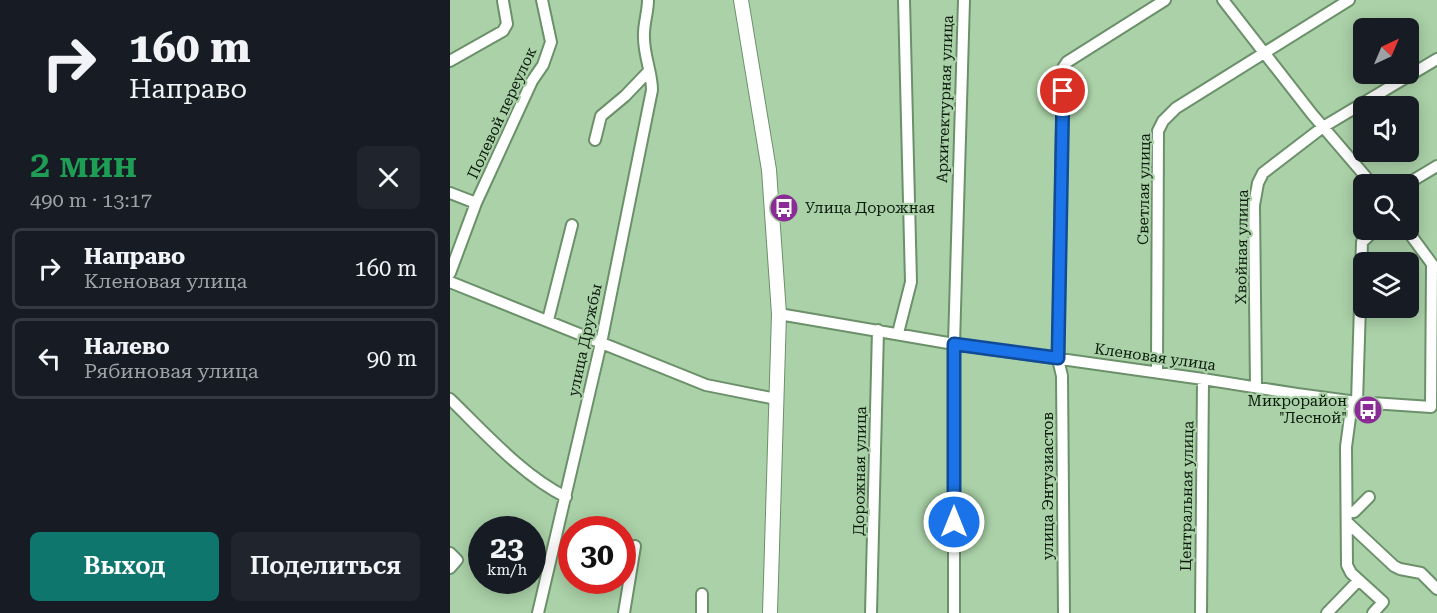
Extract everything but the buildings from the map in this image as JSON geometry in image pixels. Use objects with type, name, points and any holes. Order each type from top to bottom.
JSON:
[{"type":"main road","points":[[741,0],[769,170],[779,314],[771,613]]},
{"type":"street","points":[[450,62],[503,31],[507,24],[504,0],[498,0]]},
{"type":"street","name":"Полевой переулок","points":[[450,273],[476,203],[532,81],[546,58],[551,42],[542,0]]},
{"type":"street","name":"улица Дружбы","points":[[538,613],[601,343],[652,90],[643,35],[648,0]]},
{"type":"street","points":[[898,333],[911,282],[904,0]]},
{"type":"street","name":"Архитектурная улица","points":[[954,613],[954,344],[964,0]]},
{"type":"street","name":"улица Энтузиастов","points":[[1064,613],[1062,376],[1058,358],[1063,68],[1068,62],[1165,0]]},
{"type":"street","points":[[1223,0],[1323,127],[1363,174]]},
{"type":"street","name":"Светлая улица","points":[[1156,372],[1158,131],[1162,121],[1176,108],[1349,0]]},
{"type":"street","name":"Хвойная улица","points":[[1256,387],[1254,205],[1258,183],[1263,173],[1323,127],[1437,59]]},
{"type":"street","points":[[595,140],[601,116],[625,96],[648,72]]},
{"type":"street","points":[[1419,177],[1437,166]]},
{"type":"street","name":"Полевой переулок","points":[[450,193],[476,203]]},
{"type":"street","points":[[548,320],[572,225]]},
{"type":"street","points":[[1364,240],[1362,242],[1354,402],[1346,447],[1347,565],[1350,573],[1383,602],[1373,613]]},
{"type":"street","points":[[1416,240],[1433,260]]},
{"type":"street","name":"Кленовая улица","points":[[779,314],[954,344],[1354,402],[1431,407],[1433,260]]},
{"type":"street","points":[[450,282],[706,385],[776,399]]},
{"type":"street","name":"Дорожная улица","points":[[871,613],[878,330]]},
{"type":"street","name":"Центральная улица","points":[[1201,613],[1203,379]]},
{"type":"street","points":[[450,399],[501,449],[551,490],[566,497]]},
{"type":"street","points":[[1348,518],[1369,497]]},
{"type":"street","points":[[1348,518],[1394,566],[1421,573],[1437,589]]},
{"type":"street","points":[[1327,613],[1359,580]]},
{"type":"street","points":[[624,613],[627,594]]},
{"type":"street","points":[[702,594],[702,613]]},
{"type":"place","name":"Улица Дорожная","points":[[784,208]]},
{"type":"place","name":"Микрорайон \"Лесной\"","points":[[1368,410]]},
{"type":"route","points":[[954,522],[954,344],[1058,358],[1063,91]]}]
